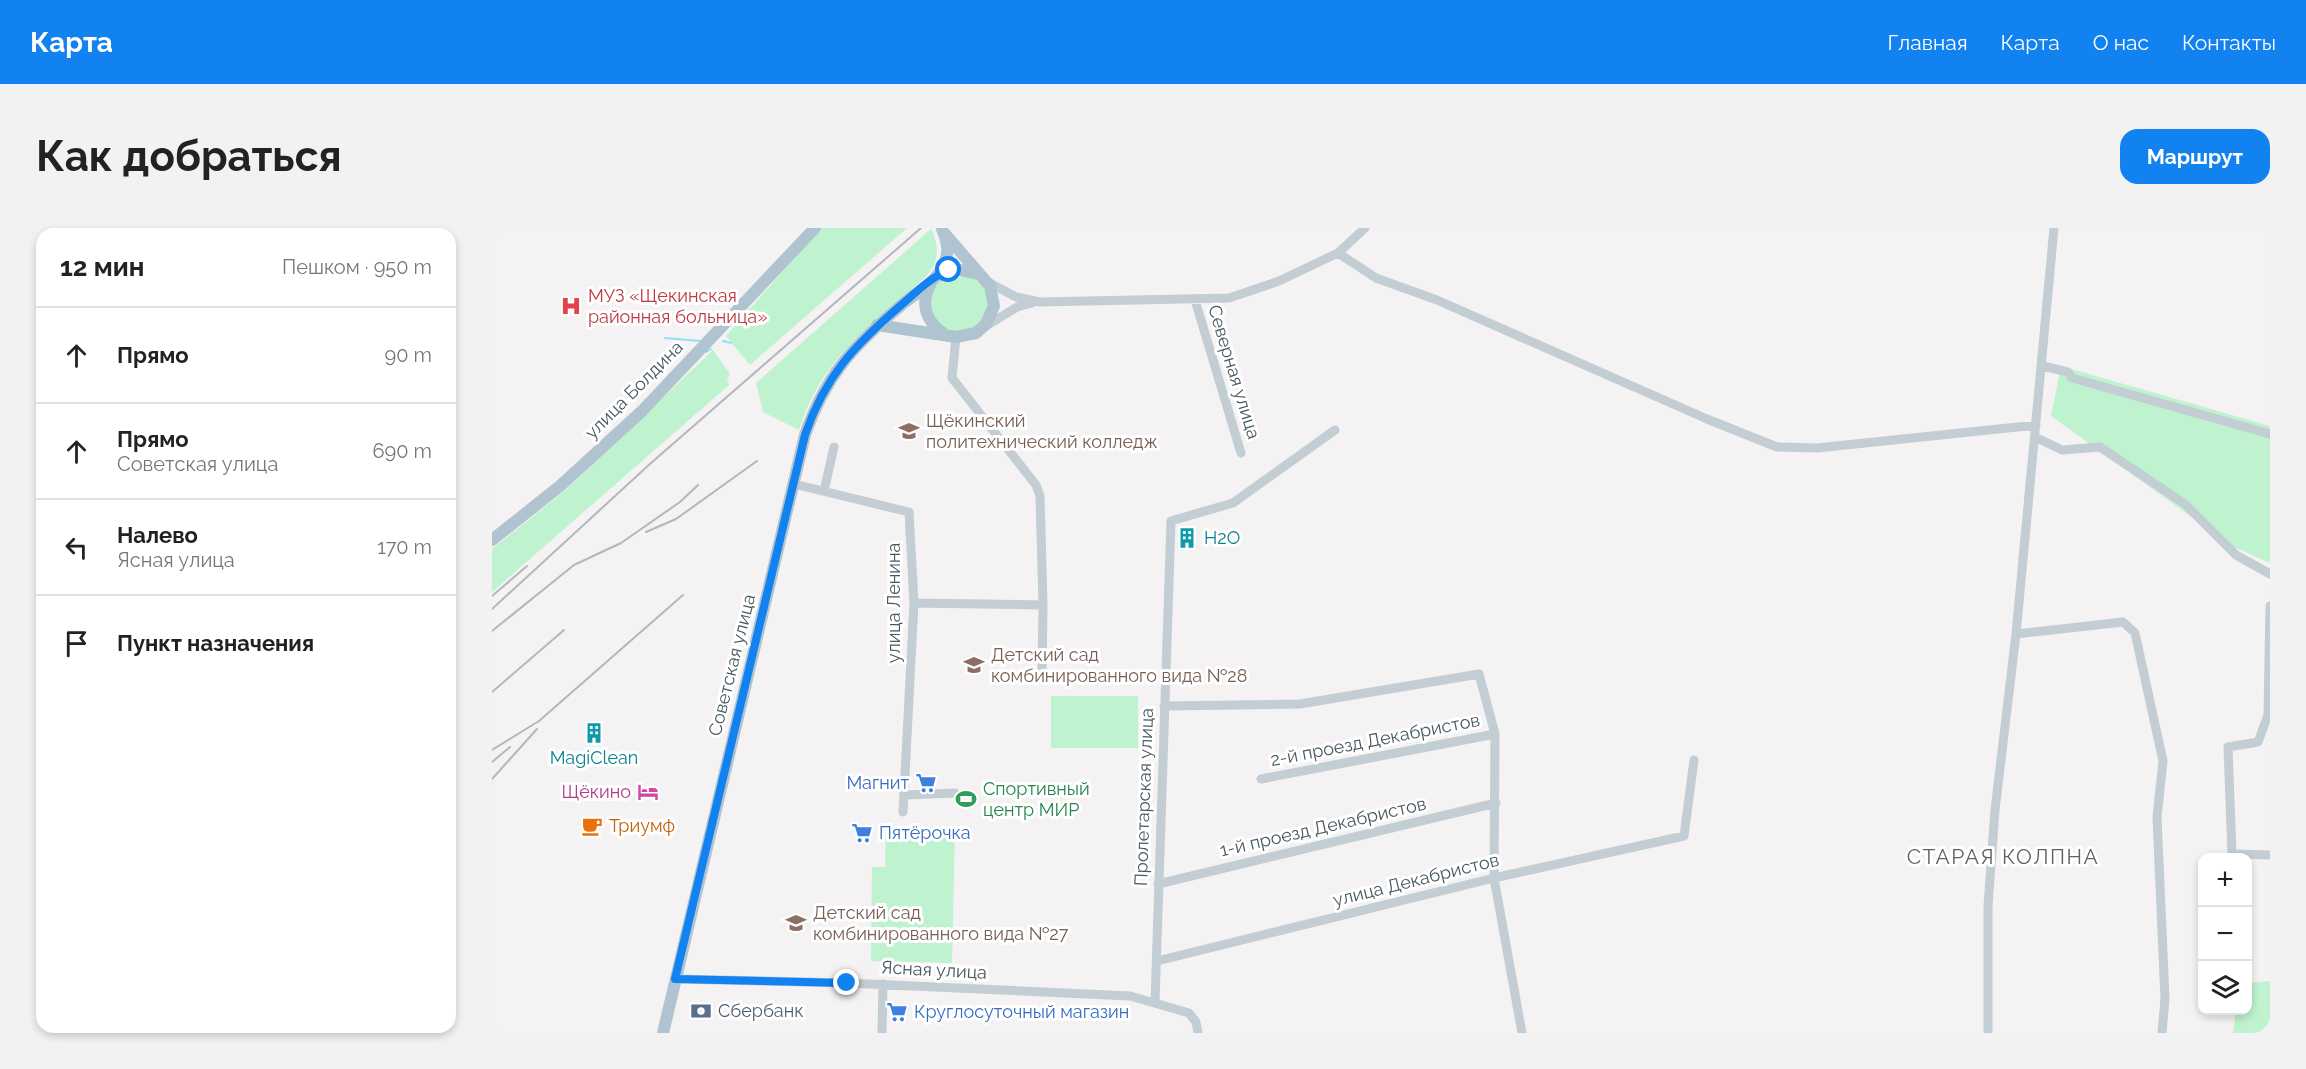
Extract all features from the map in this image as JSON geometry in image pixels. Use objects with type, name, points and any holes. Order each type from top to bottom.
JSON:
[{"type":"main road","name":"улица Болдина","points":[[492,540],[560,486],[642,411],[815,228]]},
{"type":"main road","points":[[878,325],[953,336],[969,336],[981,329],[990,319],[994,306],[992,293],[983,278],[941,229]]},
{"type":"main road","points":[[941,229],[947,242],[947,259],[926,293],[926,313],[933,325],[953,336]]},
{"type":"main road","points":[[935,279],[956,268],[969,270],[983,278]]},
{"type":"main road","name":"Советская улица","points":[[663,1033],[805,435],[815,406],[842,361],[878,325],[935,279]]},
{"type":"street","points":[[981,329],[1017,307],[1040,302],[1229,298],[1279,280],[1338,253],[1365,228]]},
{"type":"street","points":[[1988,1033],[1989,906],[1995,810],[2016,634],[2043,366],[2054,228]]},
{"type":"street","points":[[1338,253],[1376,278],[1437,300],[1707,419],[1777,447],[1817,448],[2036,425]]},
{"type":"street","points":[[983,278],[1016,297],[1040,302]]},
{"type":"street","name":"Северная улица","points":[[1195,300],[1241,453]]},
{"type":"street","points":[[953,336],[952,378],[1036,485],[1040,496],[1042,671]]},
{"type":"street","points":[[2043,366],[2068,372],[2072,378],[2270,434]]},
{"type":"street","name":"Пролетарская улица","points":[[1155,1002],[1172,521],[1233,503],[1335,430]]},
{"type":"street","points":[[2035,436],[2062,450],[2100,447],[2185,504],[2236,555],[2270,574]]},
{"type":"street","points":[[824,491],[834,447]]},
{"type":"street","name":"улица Ленина","points":[[794,484],[909,512],[914,603],[908,761],[903,812]]},
{"type":"street","points":[[914,603],[1043,605]]},
{"type":"street","points":[[2270,606],[2268,715],[2258,742],[2228,747],[2232,854],[2270,855]]},
{"type":"street","points":[[2016,634],[2123,622],[2135,633],[2163,761],[2157,817],[2165,999],[2163,1033],[2154,1033]]},
{"type":"street","points":[[1164,706],[1300,704],[1479,674],[1495,734],[1494,878],[1522,1033]]},
{"type":"street","name":"2-й проезд Декабристов","points":[[1261,779],[1495,734]]},
{"type":"street","name":"улица Декабристов","points":[[1157,961],[1494,878],[1684,836],[1694,760]]},
{"type":"street","points":[[904,795],[955,793]]},
{"type":"street","name":"1-й проезд Декабристов","points":[[1158,884],[1496,803]]},
{"type":"street","name":"Ясная улица","points":[[675,979],[883,984],[1130,996],[1189,1013],[1196,1022],[1198,1033]]},
{"type":"street","points":[[882,1033],[883,984]]},
{"type":"green space","points":[[821,228],[907,228],[750,365],[726,336]]},
{"type":"green space","points":[[931,229],[937,251],[931,270],[861,333],[836,361],[815,393],[799,430],[763,412],[756,383]]},
{"type":"green space","points":[[953,274],[965,274],[980,282],[988,297],[988,309],[980,324],[965,332],[953,332],[938,324],[930,309],[930,297],[938,282]]},
{"type":"green space","points":[[713,350],[730,374],[727,380],[729,385],[492,592],[492,549],[567,489]]},
{"type":"green space","points":[[2061,366],[2270,426],[2270,563],[2232,546],[2051,416]]},
{"type":"green space","points":[[1051,696],[1138,696],[1138,748],[1051,748]]},
{"type":"green space","points":[[886,826],[955,827],[952,963],[871,961],[872,867],[885,867]]},
{"type":"green space","points":[[2270,981],[2270,1033],[2233,1033],[2235,1015],[2252,1015],[2252,983]]},
{"type":"waterway","points":[[665,338],[701,341]]},
{"type":"waterway","points":[[723,341],[731,343]]},
{"type":"waterway","points":[[706,352],[711,349]]},
{"type":"railway","points":[[492,609],[651,463],[921,228]]},
{"type":"railway","points":[[646,532],[676,519],[757,461]]},
{"type":"railway","points":[[492,631],[574,565],[621,543],[680,502],[698,485]]},
{"type":"railway","points":[[492,596],[527,566]]},
{"type":"railway","points":[[492,750],[539,721],[683,595]]},
{"type":"railway","points":[[492,692],[564,630]]},
{"type":"railway","points":[[492,779],[537,729]]},
{"type":"railway","points":[[492,762],[510,747]]},
{"type":"place","name":"МУЗ «Щекинская районная больница»","points":[[571,306]]},
{"type":"place","name":"Щёкинский политехнический колледж","points":[[909,431]]},
{"type":"place","name":"Н2О","points":[[1187,538]]},
{"type":"place","name":"Детский сад комбинированного вида №28","points":[[974,665]]},
{"type":"place","name":"MagiClean","points":[[594,733]]},
{"type":"place","name":"Магнит","points":[[926,783]]},
{"type":"place","name":"Щёкино","points":[[648,792]]},
{"type":"place","name":"Спортивный центр МИР","points":[[966,799]]},
{"type":"place","name":"Триумф","points":[[592,826]]},
{"type":"place","name":"Пятёрочка","points":[[862,833]]},
{"type":"place","name":"Детский сад комбинированного вида №27","points":[[796,923]]},
{"type":"place","name":"Сбербанк","points":[[701,1011]]},
{"type":"place","name":"Круглосуточный магазин","points":[[897,1012]]},
{"type":"district","name":"СТАРАЯ КОЛПНА","points":[[2003,857]]},
{"type":"route","points":[[847,983],[675,979],[805,435],[815,406],[830,378],[859,342],[937,276],[949,270]]}]
